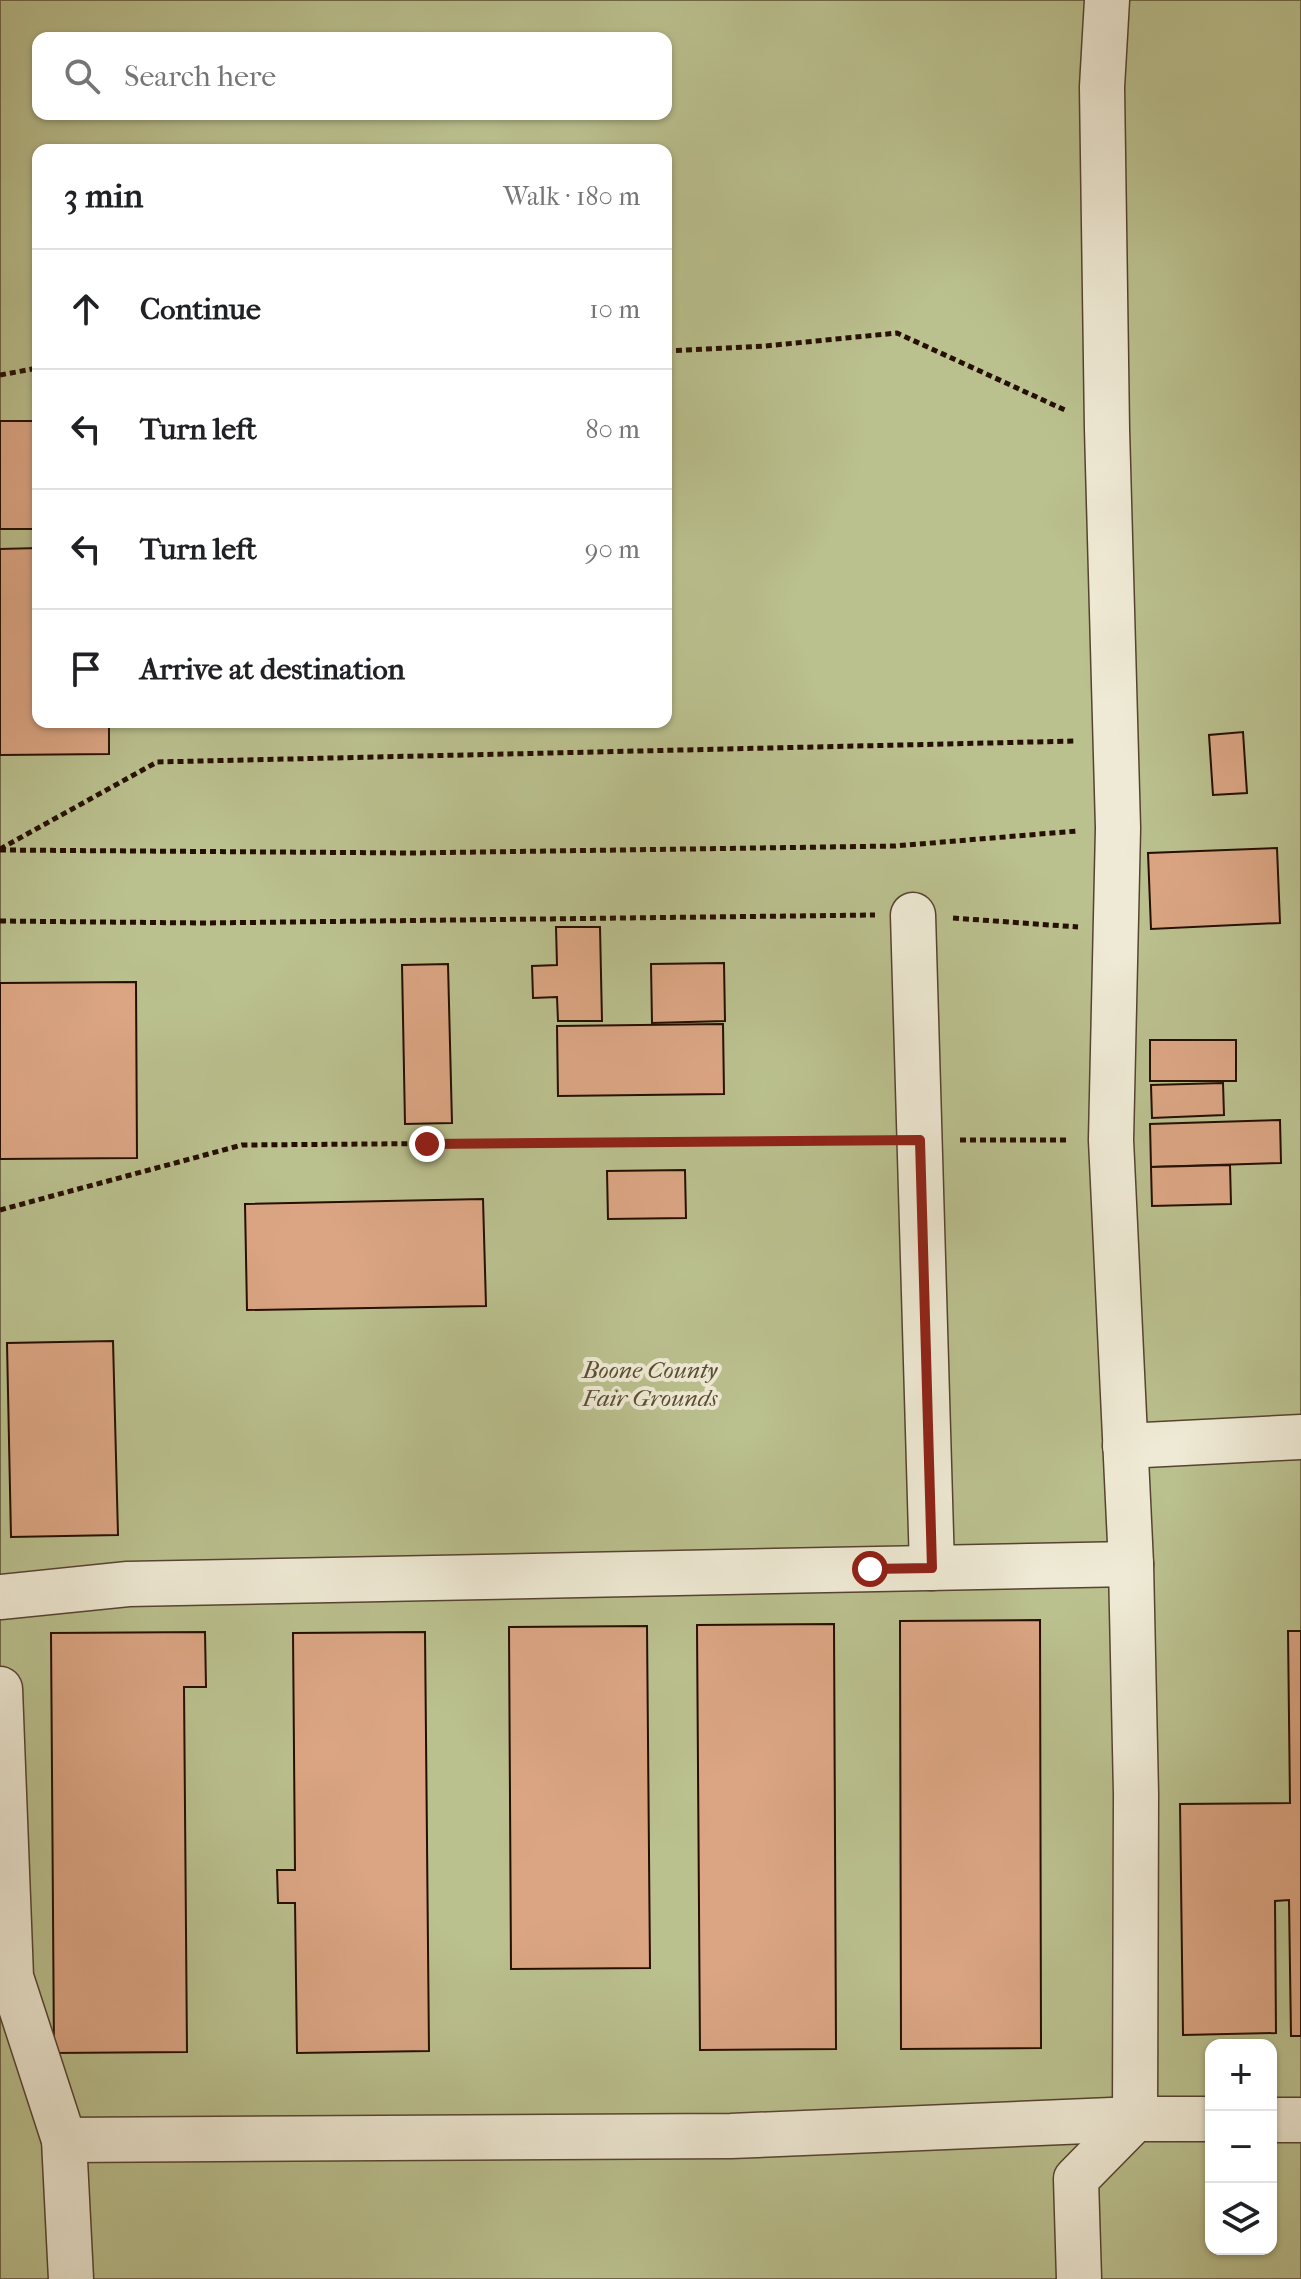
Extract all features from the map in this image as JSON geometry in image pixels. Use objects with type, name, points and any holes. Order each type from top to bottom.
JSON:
[{"type":"lane","points":[[1079,2279],[1076,2179],[1135,2119],[1136,1794],[1131,1564],[1111,1140],[1118,828],[1102,87],[1107,0]]},
{"type":"lane","points":[[913,915],[932,1568]]},
{"type":"lane","points":[[1125,1446],[1301,1437]]},
{"type":"lane","points":[[0,1597],[128,1584],[1131,1564]]},
{"type":"lane","points":[[0,1689],[11,1977],[64,2140],[71,2279]]},
{"type":"lane","points":[[64,2140],[731,2136],[1135,2119],[1205,2119]]},
{"type":"lane","points":[[1277,2120],[1301,2120]]},
{"type":"path","points":[[672,351],[765,346],[897,333],[1107,429]]},
{"type":"path","points":[[0,375],[32,369]]},
{"type":"path","points":[[0,849],[157,762],[1115,740]]},
{"type":"path","points":[[0,849],[412,853],[895,846],[1118,828]]},
{"type":"path","points":[[0,921],[204,923],[913,915],[1115,930]]},
{"type":"path","points":[[0,1210],[242,1145],[1111,1140]]},
{"type":"green space","name":"Boone County Fair Grounds","points":[[0,0],[1301,0],[1301,2279],[0,2279]]},
{"type":"building","points":[[0,421],[32,421],[32,529],[0,529]]},
{"type":"building","points":[[32,548],[32,728],[109,728],[109,754],[0,755],[0,549]]},
{"type":"building","points":[[1243,732],[1247,793],[1213,795],[1209,735]]},
{"type":"building","points":[[1277,848],[1280,923],[1151,929],[1148,853]]},
{"type":"building","points":[[556,927],[600,927],[602,1021],[558,1021],[557,997],[533,998],[532,966],[557,965]]},
{"type":"building","points":[[724,963],[725,1021],[652,1023],[651,964]]},
{"type":"building","points":[[448,964],[452,1123],[405,1124],[402,965]]},
{"type":"building","points":[[136,982],[137,1158],[0,1159],[0,983]]},
{"type":"building","points":[[723,1024],[724,1094],[558,1096],[557,1026]]},
{"type":"building","points":[[1150,1040],[1236,1040],[1236,1081],[1150,1081]]},
{"type":"building","points":[[1223,1083],[1224,1115],[1152,1118],[1151,1085]]},
{"type":"building","points":[[1280,1120],[1281,1163],[1151,1167],[1150,1124]]},
{"type":"building","points":[[1230,1165],[1231,1204],[1152,1206],[1151,1167]]},
{"type":"building","points":[[685,1170],[686,1218],[608,1219],[607,1171]]},
{"type":"building","points":[[483,1199],[486,1306],[247,1310],[245,1204]]},
{"type":"building","points":[[113,1341],[118,1535],[11,1537],[7,1343]]},
{"type":"building","points":[[1040,1620],[1041,2048],[901,2049],[900,1621]]},
{"type":"building","points":[[834,1624],[836,2049],[700,2050],[697,1625]]},
{"type":"building","points":[[647,1626],[650,1968],[511,1969],[509,1627]]},
{"type":"building","points":[[1288,1631],[1301,1631],[1301,2036],[1291,2036],[1289,1900],[1275,1901],[1276,2033],[1183,2035],[1180,1804],[1290,1803]]},
{"type":"building","points":[[205,1632],[206,1687],[184,1687],[187,2052],[54,2053],[51,1633]]},
{"type":"building","points":[[425,1632],[429,2051],[297,2053],[295,1903],[278,1903],[277,1870],[295,1870],[293,1633]]},
{"type":"route","points":[[427,1144],[920,1140],[932,1568],[870,1569]]}]
